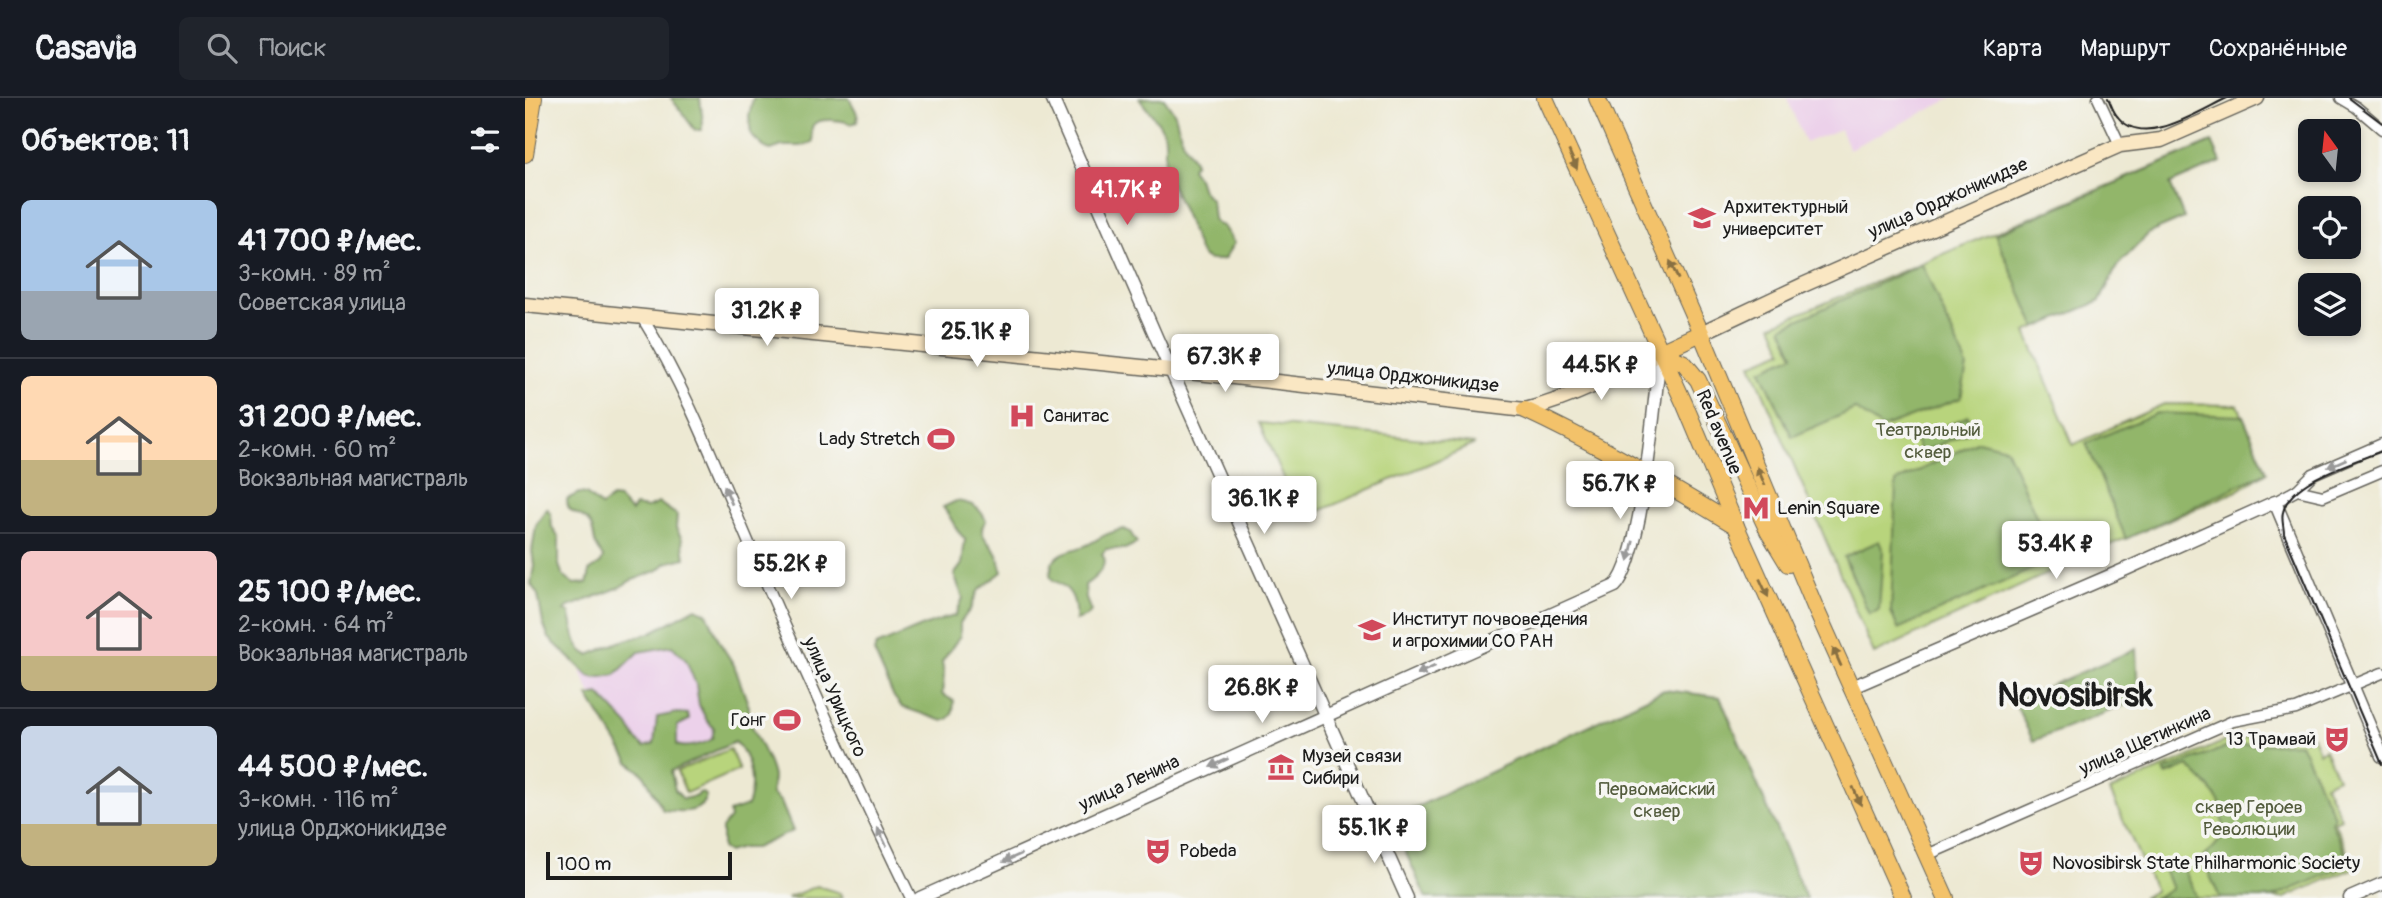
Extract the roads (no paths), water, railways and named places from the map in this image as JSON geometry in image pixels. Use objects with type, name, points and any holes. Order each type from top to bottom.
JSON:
[{"type":"main road","points":[[525,154],[534,98]]},
{"type":"main road","name":"Red avenue","points":[[1545,98],[1685,405],[1736,526],[1903,898]]},
{"type":"main road","name":"Red avenue","points":[[1597,98],[1701,333],[1850,688],[1946,898]]},
{"type":"main road","name":"улица Орджоникидзе","points":[[525,305],[643,319],[1171,369],[1525,410],[1555,402],[1615,376],[1816,279],[2120,145],[2161,140],[2257,98]]},
{"type":"main road","points":[[1660,352],[1684,363],[1698,380],[1768,531],[1815,607]]},
{"type":"main road","points":[[1525,410],[1579,435],[1736,526]]},
{"type":"street","points":[[1052,98],[1407,898]]},
{"type":"street","points":[[2098,98],[2120,145]]},
{"type":"street","points":[[2341,98],[2382,129]]},
{"type":"street","name":"улица Урицкого","points":[[643,319],[671,371],[796,654],[911,898]]},
{"type":"street","points":[[1646,472],[1660,352]]},
{"type":"street","points":[[1850,688],[2275,502],[2297,490],[2313,474],[2382,444]]},
{"type":"street","points":[[2297,490],[2323,496],[2382,471]]},
{"type":"street","name":"улица Ленина","points":[[920,898],[1615,586],[1621,580],[1632,551],[1646,472]]},
{"type":"street","points":[[2275,502],[2382,756]]},
{"type":"street","name":"улица Щетинкина","points":[[1927,855],[2233,721],[2296,709],[2382,673]]},
{"type":"street","points":[[2350,898],[2382,884]]},
{"type":"tram line","points":[[2108,98],[2118,117],[2129,126],[2142,129],[2171,124],[2227,98]]},
{"type":"tram line","points":[[2349,98],[2382,123]]},
{"type":"tram line","points":[[2382,451],[2310,482],[2288,501],[2282,517],[2284,534],[2382,764]]},
{"type":"place","name":"Архитектурный университет","points":[[1702,218]]},
{"type":"place","name":"Санитас","points":[[1022,416]]},
{"type":"place","name":"Lady Stretch","points":[[941,439]]},
{"type":"place","name":"Lenin Square","points":[[1756,508]]},
{"type":"place","name":"Институт почвоведения и агрохимии СО РАН","points":[[1372,630]]},
{"type":"place","name":"Гонг","points":[[787,720]]},
{"type":"place","name":"13 Трамвай","points":[[2337,739]]},
{"type":"place","name":"Музей связи Сибири","points":[[1281,767]]},
{"type":"place","name":"Pobeda","points":[[1158,851]]},
{"type":"place","name":"Novosibirsk State Philharmonic Society","points":[[2031,863]]},
{"type":"district","name":"Novosibirsk","points":[[2075,695]]},
{"type":"park label","name":"Театральный сквер","points":[[1928,441]]},
{"type":"park label","name":"Первомайский сквер","points":[[1657,800]]},
{"type":"park label","name":"сквер Героев Революции","points":[[2249,818]]}]
